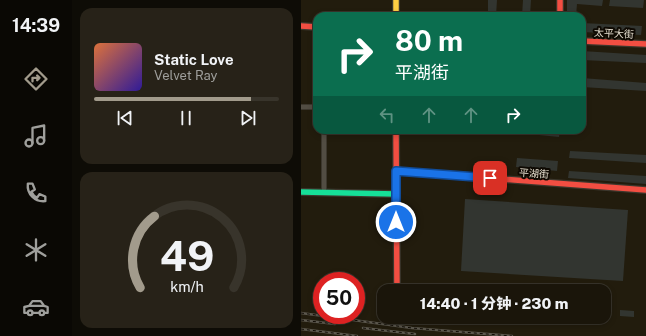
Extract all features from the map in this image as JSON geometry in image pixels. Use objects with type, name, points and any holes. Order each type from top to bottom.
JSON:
[{"type":"street","points":[[396,0],[396,12]]},
{"type":"street","points":[[560,0],[560,12]]},
{"type":"street","points":[[301,26],[313,27]]},
{"type":"street","name":"太平大街","points":[[586,41],[646,44]]},
{"type":"street","points":[[301,107],[313,107]]},
{"type":"street","points":[[324,134],[324,192]]},
{"type":"street","points":[[395,134],[397,284]]},
{"type":"street","name":"平湖街","points":[[396,171],[646,190]]},
{"type":"street","points":[[301,192],[396,194]]},
{"type":"building","points":[[488,0],[497,0],[496,12],[488,12]]},
{"type":"building","points":[[523,0],[531,0],[530,12],[522,12]]},
{"type":"building","points":[[567,0],[603,0],[602,6],[577,4],[576,12],[567,12]]},
{"type":"building","points":[[610,0],[644,0],[643,8],[609,6]]},
{"type":"building","points":[[586,23],[642,26],[641,35],[586,32]]},
{"type":"building","points":[[586,51],[646,55],[646,63],[586,60]]},
{"type":"building","points":[[586,78],[646,83],[646,91],[586,87]]},
{"type":"building","points":[[529,134],[559,134],[559,137]]},
{"type":"building","points":[[570,151],[646,155],[646,163],[569,158]]},
{"type":"building","points":[[517,158],[558,161],[557,171],[516,167]]},
{"type":"building","points":[[569,171],[646,176],[646,184],[568,178]]},
{"type":"building","points":[[465,199],[628,210],[623,281],[461,271]]},
{"type":"building","points":[[620,310],[634,311],[634,317],[620,316]]},
{"type":"railway","points":[[301,313],[412,328],[512,336]]},
{"type":"railway","points":[[301,320],[313,321]]},
{"type":"railway","points":[[363,328],[415,334]]},
{"type":"railway","points":[[301,329],[357,336]]},
{"type":"traffic: fast","points":[[301,192],[396,194]]},
{"type":"traffic: slow","points":[[396,0],[396,12]]},
{"type":"traffic: jam","points":[[560,0],[560,12]]},
{"type":"traffic: jam","points":[[301,26],[313,27]]},
{"type":"traffic: jam","points":[[586,41],[646,44]]},
{"type":"traffic: jam","points":[[396,134],[397,284]]},
{"type":"traffic: jam","points":[[396,171],[646,190]]},
{"type":"route","points":[[396,222],[396,171],[490,178]]}]
